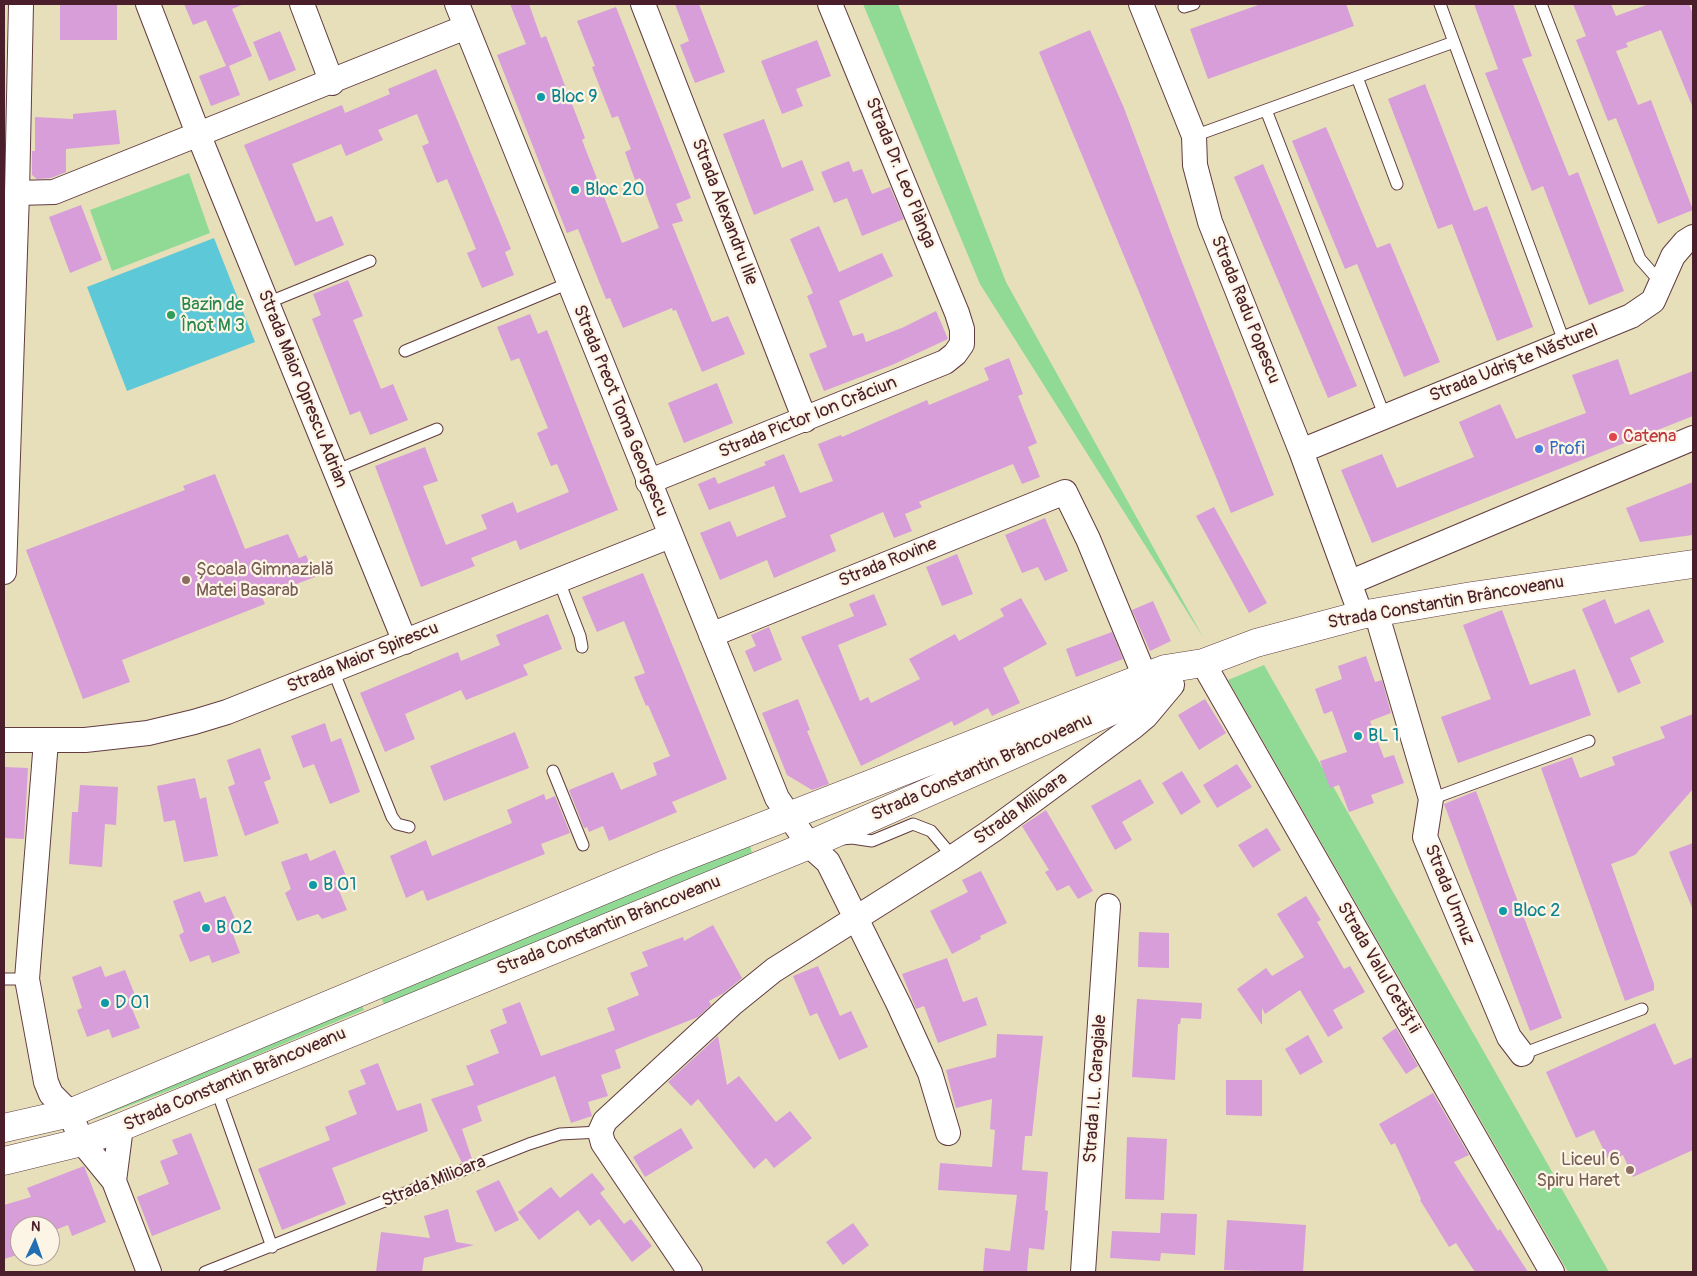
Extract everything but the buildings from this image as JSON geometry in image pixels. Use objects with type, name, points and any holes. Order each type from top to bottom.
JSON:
[{"type":"main road","name":"Strada Constantin Brâncoveanu","points":[[4,1128],[70,1113],[666,864],[1166,669],[1203,663],[1256,643],[1369,613],[1693,564]]},
{"type":"main road","name":"Strada Constantin Brâncoveanu","points":[[4,1161],[82,1142],[121,1127],[811,844],[1172,685],[1203,663]]},
{"type":"main road","points":[[365,990],[377,1021]]},
{"type":"street","points":[[4,572],[10,193],[21,4]]},
{"type":"street","name":"Strada Maior Oprescu Adrian","points":[[148,4],[199,136],[405,642]]},
{"type":"street","points":[[302,4],[332,83]]},
{"type":"street","name":"Strada Preot Toma Georgescu","points":[[457,4],[648,482],[777,798],[790,816]]},
{"type":"street","name":"Strada Alexandru Ilie","points":[[643,4],[805,420]]},
{"type":"street","name":"Strada Dr. Leo Plànga","points":[[830,4],[957,313],[962,329],[962,344]]},
{"type":"street","name":"Strada Radu Popescu","points":[[1141,4],[1194,136],[1194,165],[1210,222],[1351,582],[1369,613]]},
{"type":"street","points":[[10,193],[54,192],[332,83],[466,27]]},
{"type":"street","name":"Strada Udriște Năsturel","points":[[1301,451],[1631,316],[1653,301],[1673,256],[1685,242],[1693,237]]},
{"type":"street","name":"Strada Pictor Ion Crăciun","points":[[648,482],[945,362],[955,354],[962,344]]},
{"type":"street","name":"Strada Constantin Brâncoveanu","points":[[1351,582],[1693,438]]},
{"type":"street","name":"Strada Rovine","points":[[711,635],[1065,492],[1091,548],[1145,677]]},
{"type":"street","name":"Strada Maior Spirescu","points":[[4,740],[46,741],[148,733],[227,712],[670,536]]},
{"type":"street","name":"Strada Urmuz","points":[[1369,613],[1431,799],[1425,836],[1509,1037],[1522,1054]]},
{"type":"street","name":"Strada Valul Cetății","points":[[1203,663],[1552,1272]]},
{"type":"street","name":"Strada Milioara","points":[[600,1132],[605,1121],[750,988],[774,970],[954,857],[1133,727],[1146,716],[1172,685]]},
{"type":"street","points":[[46,741],[27,979],[46,1082],[51,1094],[70,1113],[82,1142],[114,1181],[149,1272]]},
{"type":"street","points":[[790,816],[811,844],[828,862],[857,919],[899,1004],[930,1073],[948,1133]]},
{"type":"street","name":"Strada I.L. Caragiale","points":[[1083,1272],[1108,906]]},
{"type":"street","points":[[114,1181],[121,1127]]},
{"type":"street","points":[[600,1132],[602,1143],[690,1272]]},
{"type":"lane","points":[[1440,4],[1565,344]]},
{"type":"lane","points":[[1541,4],[1640,259],[1662,284]]},
{"type":"lane","points":[[1194,136],[1454,42]]},
{"type":"lane","points":[[1357,77],[1397,184]]},
{"type":"lane","points":[[1266,110],[1385,417]]},
{"type":"lane","points":[[267,302],[370,261]]},
{"type":"lane","points":[[406,351],[569,283]]},
{"type":"lane","points":[[335,471],[437,429]]},
{"type":"lane","points":[[559,581],[580,636],[582,647]]},
{"type":"lane","points":[[333,670],[392,817],[397,824],[409,828]]},
{"type":"lane","points":[[1431,799],[1588,741]]},
{"type":"lane","points":[[553,771],[583,846]]},
{"type":"lane","points":[[811,844],[852,838],[872,841],[913,824],[931,831],[954,857]]},
{"type":"lane","points":[[4,979],[27,979]]},
{"type":"lane","points":[[1522,1054],[1642,1009]]},
{"type":"lane","points":[[216,1088],[272,1247]]},
{"type":"lane","name":"Strada Milioara","points":[[205,1272],[529,1144],[560,1134],[600,1132]]},
{"type":"green space","points":[[863,4],[898,4],[1006,282],[1203,637],[980,284]]},
{"type":"green space","points":[[189,173],[210,233],[112,271],[90,210]]},
{"type":"green space","points":[[1264,665],[1609,1272],[1568,1272],[1228,680]]},
{"type":"green space","points":[[750,845],[753,857],[384,1004],[379,993]]},
{"type":"green space","points":[[359,999],[364,1010],[202,1078],[94,1119],[92,1111]]},
{"type":"water","name":"Bazin de Înot M 3","points":[[214,238],[255,342],[127,391],[87,287]]},
{"type":"place","name":"Bloc 9","points":[[541,97]]},
{"type":"place","name":"Bloc 20","points":[[575,190]]},
{"type":"place","name":"Bazin de Înot M 3","points":[[171,315]]},
{"type":"place","name":"Catena","points":[[1613,437]]},
{"type":"place","name":"Profi","points":[[1539,449]]},
{"type":"place","name":"Școala Gimnazială Matei Basarab","points":[[186,580]]},
{"type":"place","name":"BL 1","points":[[1358,736]]},
{"type":"place","name":"B 01","points":[[313,885]]},
{"type":"place","name":"Bloc 2","points":[[1503,911]]},
{"type":"place","name":"B 02","points":[[206,928]]},
{"type":"place","name":"D 01","points":[[105,1003]]},
{"type":"place","name":"Liceul 6 Spiru Haret","points":[[1630,1170]]}]
